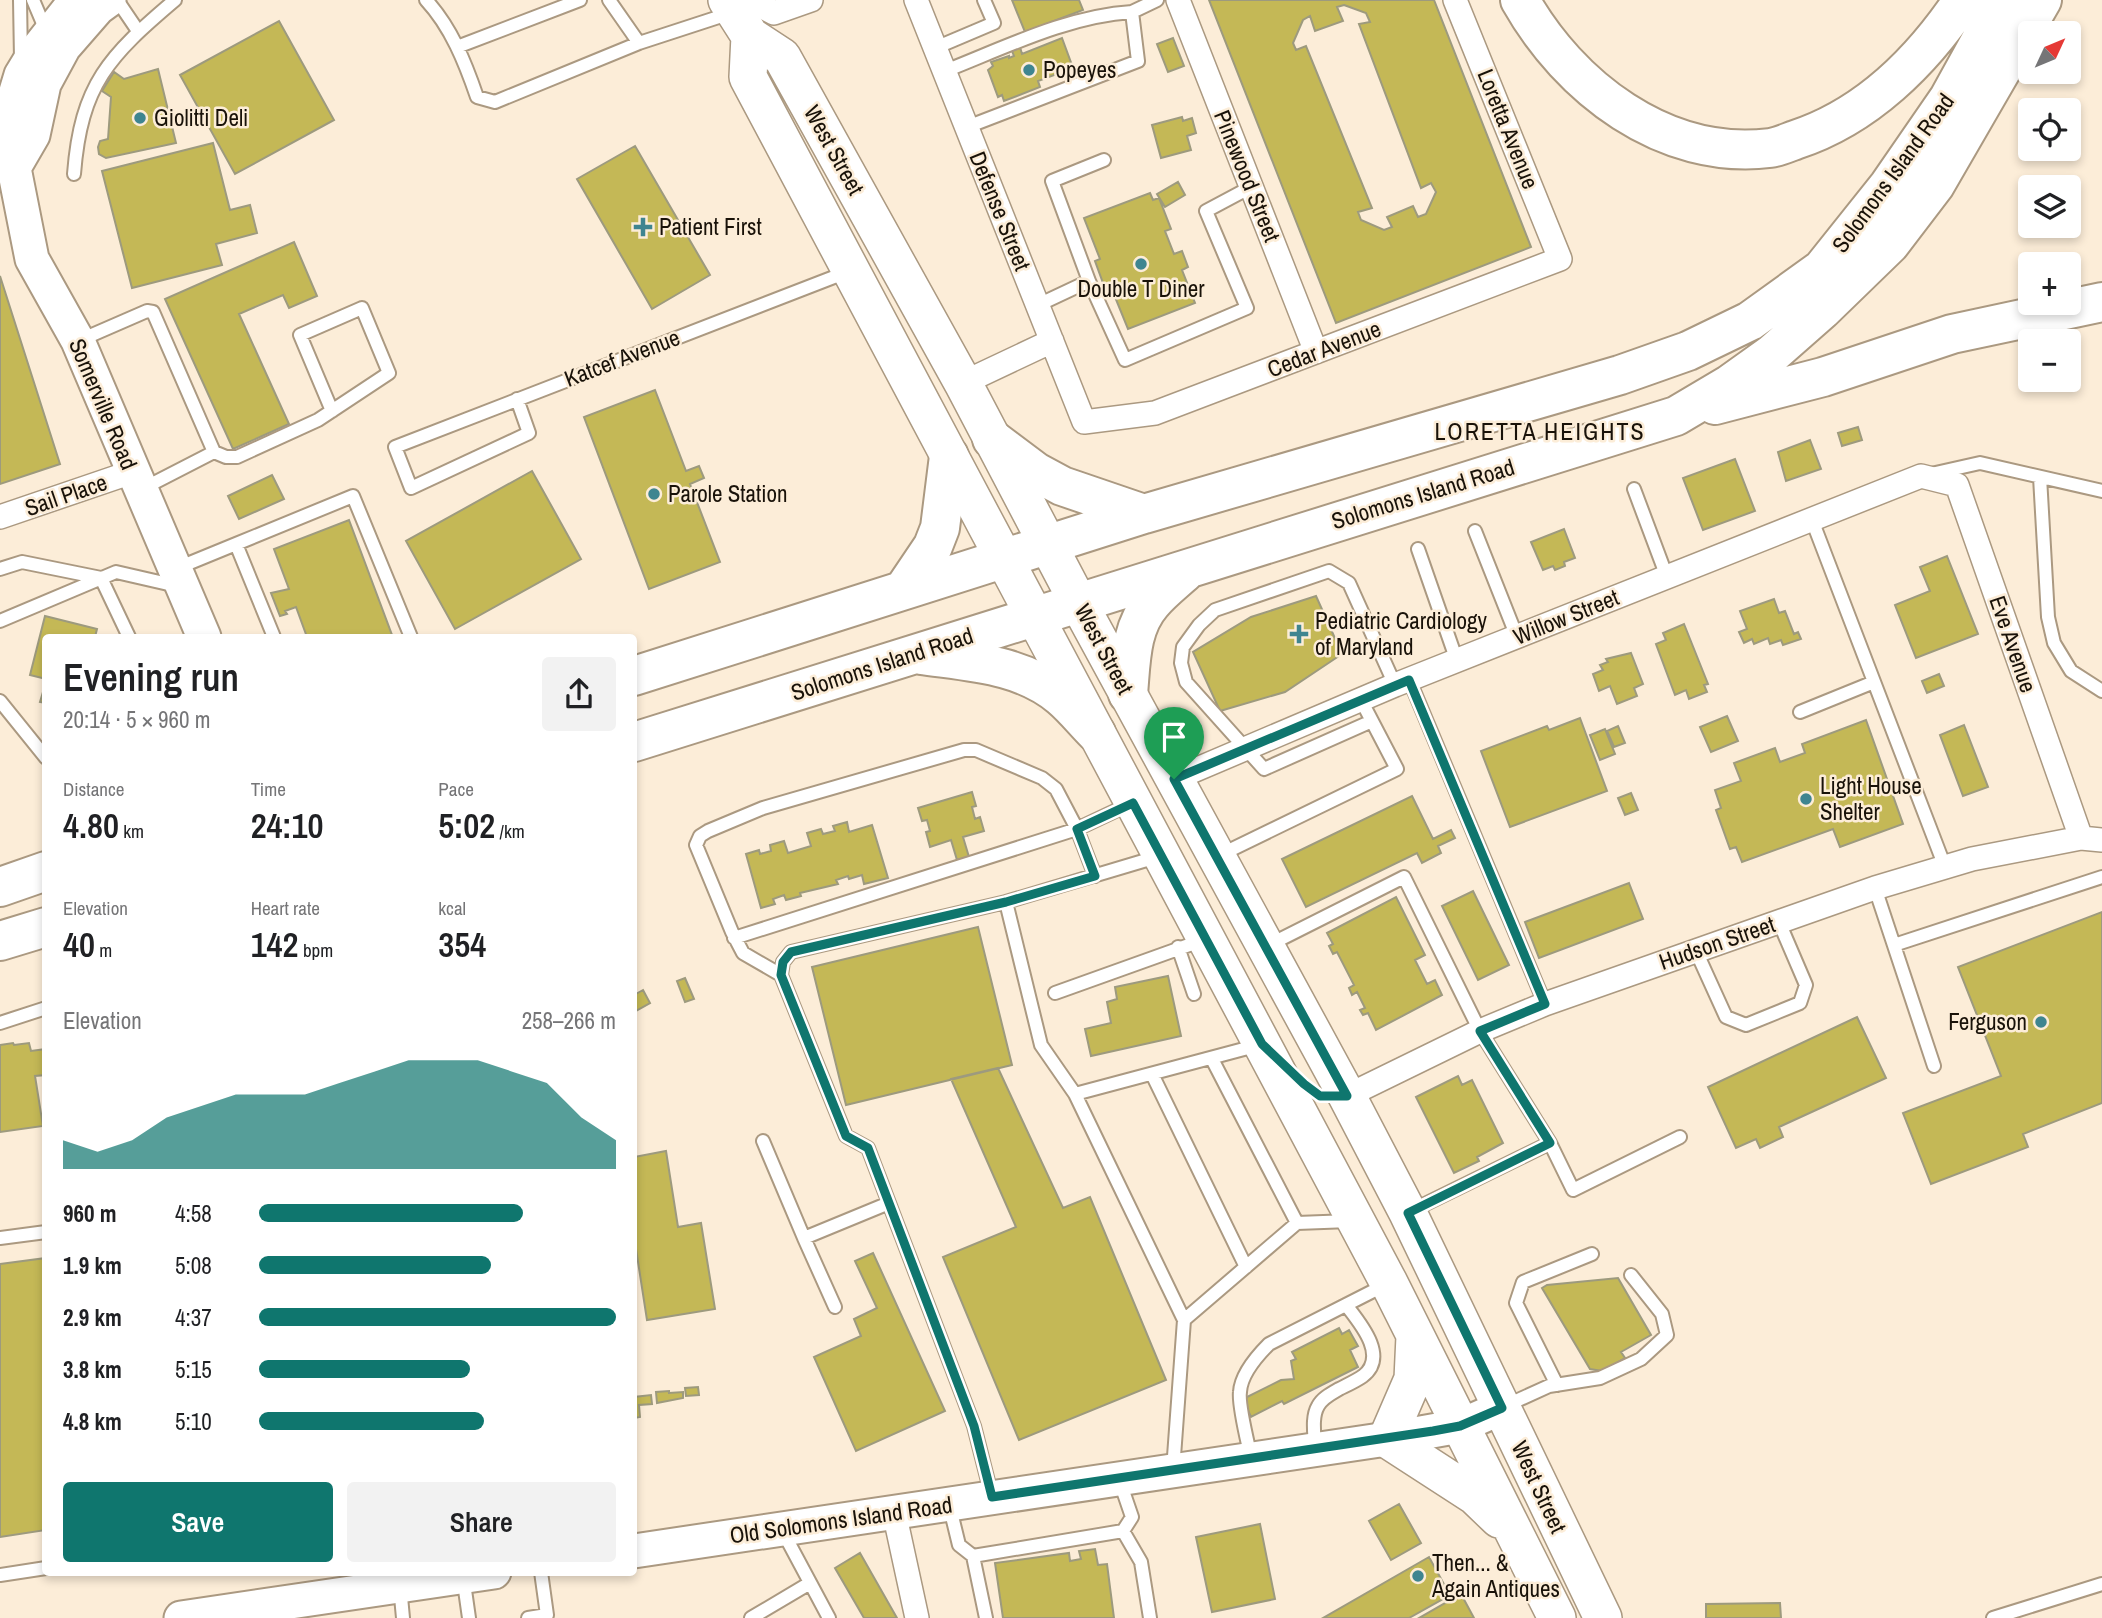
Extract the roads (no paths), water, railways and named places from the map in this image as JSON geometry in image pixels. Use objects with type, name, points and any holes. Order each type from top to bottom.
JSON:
[{"type":"highway","points":[[1520,0],[1536,29],[1566,65],[1609,103],[1644,124],[1681,140],[1720,148],[1771,148],[1819,132],[1871,101],[1941,32],[1963,0]]},
{"type":"highway","name":"Solomons Island Road","points":[[637,675],[1144,514],[1620,375],[1688,351],[1750,321],[1822,269],[1881,196],[1949,98],[2003,0]]},
{"type":"highway","name":"Solomons Island Road","points":[[637,741],[1675,416],[1730,384],[1772,354],[1890,244],[1935,185],[2042,0]]},
{"type":"highway","points":[[1675,416],[1823,377],[1952,334],[2102,302]]},
{"type":"highway","points":[[992,439],[1036,472],[1062,486],[1144,514]]},
{"type":"highway","points":[[904,589],[933,546],[940,528],[949,456]]},
{"type":"highway","points":[[1128,694],[1133,642],[1139,623],[1151,604],[1189,567]]},
{"type":"highway","points":[[912,654],[1015,670],[1061,697],[1096,733]]},
{"type":"highway","points":[[0,887],[42,872]]},
{"type":"highway","points":[[0,941],[42,928]]},
{"type":"main road","name":"Somerville Road","points":[[23,78],[48,35],[76,0]]},
{"type":"main road","name":"Somerville Road","points":[[23,78],[64,47],[109,0]]},
{"type":"main road","name":"West Street","points":[[745,10],[748,77],[1161,856],[1193,943],[1262,1044],[1389,1283],[1557,1618]]},
{"type":"main road","name":"West Street","points":[[745,10],[782,57],[963,383],[1078,602],[1347,1096],[1408,1213],[1603,1618]]},
{"type":"main road","name":"Somerville Road","points":[[23,78],[44,84],[33,135],[9,149],[32,259],[78,341],[203,634]]},
{"type":"main road","points":[[1262,1044],[1320,1096],[1347,1096]]},
{"type":"main road","points":[[1415,1335],[1413,1379],[1387,1439],[1475,1496],[1512,1530]]},
{"type":"main road","name":"Old Solomons Island Road","points":[[637,1551],[1387,1439],[1460,1426],[1502,1408]]},
{"type":"main road","points":[[181,1618],[399,1578],[439,1576]]},
{"type":"street","points":[[745,10],[774,13],[811,0]]},
{"type":"street","name":"Defense Street","points":[[916,0],[1084,422]]},
{"type":"street","name":"Pinewood Street","points":[[1178,0],[1316,352]]},
{"type":"street","name":"Loretta Avenue","points":[[1455,0],[1560,259]]},
{"type":"street","name":"Cedar Avenue","points":[[1084,422],[1155,413],[1560,259]]},
{"type":"street","points":[[963,383],[1052,341]]},
{"type":"street","name":"Willow Street","points":[[1174,779],[1402,682],[1921,476]]},
{"type":"street","name":"Eve Avenue","points":[[1921,476],[1956,485],[2092,839]]},
{"type":"street","name":"Sail Place","points":[[0,517],[136,481]]},
{"type":"street","name":"Hudson Street","points":[[1347,1096],[1480,1031],[1545,1004],[1875,888],[1972,859],[2092,839]]},
{"type":"street","points":[[894,1512],[917,1618]]},
{"type":"lane","points":[[20,0],[23,78]]},
{"type":"lane","points":[[33,0],[48,35]]},
{"type":"lane","points":[[117,0],[138,31]]},
{"type":"lane","points":[[74,174],[76,141],[87,103],[105,68],[125,43],[175,0]]},
{"type":"lane","points":[[426,0],[443,19],[468,71],[477,97],[495,102],[639,43],[745,10]]},
{"type":"lane","points":[[457,47],[580,0]]},
{"type":"lane","points":[[609,0],[639,43]]},
{"type":"lane","points":[[935,48],[994,23],[984,0]]},
{"type":"lane","points":[[945,71],[1046,32],[1106,14],[1132,12],[1157,0]]},
{"type":"lane","points":[[967,127],[1138,61],[1132,12]]},
{"type":"lane","points":[[1104,160],[1052,181],[1089,281],[1125,360],[1247,308],[1206,211],[1251,187]]},
{"type":"lane","name":"Katcef Avenue","points":[[517,400],[529,433],[411,488],[395,447],[851,271]]},
{"type":"lane","points":[[1038,304],[1089,281]]},
{"type":"lane","points":[[136,481],[214,452],[226,457],[237,457],[318,420],[332,411],[389,373],[362,309],[300,335],[332,411]]},
{"type":"lane","points":[[78,341],[147,311],[153,312],[214,452]]},
{"type":"lane","points":[[1921,476],[1980,463],[2102,491]]},
{"type":"lane","points":[[2040,477],[2048,617],[2054,643],[2071,671],[2102,691]]},
{"type":"lane","points":[[1634,489],[1667,577]]},
{"type":"lane","points":[[0,621],[116,572],[179,578],[236,544],[353,496],[410,634]]},
{"type":"lane","points":[[1812,520],[1945,867]]},
{"type":"lane","points":[[1475,531],[1517,637]]},
{"type":"lane","points":[[236,544],[273,634]]},
{"type":"lane","points":[[1418,549],[1457,661]]},
{"type":"lane","points":[[0,569],[22,562],[102,578]]},
{"type":"lane","points":[[1372,721],[1264,769],[1186,682],[1181,663],[1183,647],[1199,625],[1215,610],[1329,571],[1349,583],[1402,682],[1545,1004]]},
{"type":"lane","points":[[102,578],[128,634]]},
{"type":"lane","points":[[1800,712],[1874,682]]},
{"type":"lane","points":[[1217,857],[1397,769],[1361,700]]},
{"type":"lane","points":[[0,701],[42,753]]},
{"type":"lane","points":[[781,975],[743,953],[696,845],[700,836],[763,808],[964,750],[976,750],[1042,778],[1056,789],[1077,829],[1095,876]]},
{"type":"lane","points":[[734,937],[1077,829],[1133,803]]},
{"type":"lane","points":[[992,1497],[974,1426],[868,1148],[846,1136],[781,975],[783,962],[791,952],[1006,902],[1161,856]]},
{"type":"lane","points":[[1265,947],[1404,877],[1480,1031],[1550,1143],[1573,1190],[1680,1137]]},
{"type":"lane","points":[[1894,945],[2102,877]]},
{"type":"lane","points":[[1875,888],[1934,1066]]},
{"type":"lane","points":[[1006,902],[1041,1045],[1075,1094],[1184,1320],[1172,1471]]},
{"type":"lane","points":[[1696,951],[1726,1017],[1746,1025],[1800,1003],[1806,985],[1779,922]]},
{"type":"lane","points":[[1055,993],[1193,943],[1194,994]]},
{"type":"lane","points":[[0,1023],[42,1009]]},
{"type":"lane","points":[[1075,1094],[1262,1044]]},
{"type":"lane","points":[[1212,1059],[1297,1223]]},
{"type":"lane","points":[[1152,1074],[1246,1267]]},
{"type":"lane","points":[[763,1141],[835,1307]]},
{"type":"lane","points":[[1408,1213],[1550,1143]]},
{"type":"lane","points":[[804,1238],[889,1203]]},
{"type":"lane","points":[[1184,1320],[1297,1223],[1356,1221]]},
{"type":"lane","points":[[0,1238],[42,1233]]},
{"type":"lane","points":[[1556,1385],[1517,1303],[1523,1282],[1592,1254]]},
{"type":"lane","points":[[1502,1408],[1549,1386],[1600,1378],[1641,1359],[1667,1335],[1662,1314],[1631,1275]]},
{"type":"lane","points":[[1251,1459],[1240,1391],[1251,1366],[1269,1344],[1389,1283]]},
{"type":"lane","points":[[1315,1450],[1314,1422],[1318,1406],[1328,1395],[1365,1375],[1373,1357],[1372,1344],[1365,1330],[1346,1305]]},
{"type":"lane","points":[[973,1556],[1123,1531],[1132,1517],[1118,1479]]},
{"type":"lane","points":[[949,1504],[960,1545],[973,1556],[986,1618]]},
{"type":"lane","points":[[781,1529],[829,1618]]},
{"type":"lane","points":[[1123,1531],[1141,1562],[1150,1618]]},
{"type":"lane","points":[[0,1575],[42,1569]]},
{"type":"lane","points":[[469,1618],[479,1576]]},
{"type":"lane","points":[[528,1618],[548,1617],[542,1576]]},
{"type":"lane","points":[[399,1578],[403,1618]]},
{"type":"lane","points":[[751,1618],[810,1583]]},
{"type":"lane","points":[[1993,1618],[2102,1584]]},
{"type":"place","name":"Popeyes","points":[[1029,70]]},
{"type":"place","name":"Giolitti Deli","points":[[140,118]]},
{"type":"place","name":"Patient First","points":[[643,227]]},
{"type":"place","name":"Double T Diner","points":[[1141,264]]},
{"type":"place","name":"Parole Station","points":[[654,494]]},
{"type":"place","name":"Pediatric Cardiology of Maryland","points":[[1299,634]]},
{"type":"place","name":"Light House Shelter","points":[[1806,799]]},
{"type":"place","name":"Ferguson","points":[[2041,1022]]},
{"type":"place","name":"Then... & Again Antiques","points":[[1418,1576]]},
{"type":"district","name":"LORETTA HEIGHTS","points":[[1540,432]]}]
